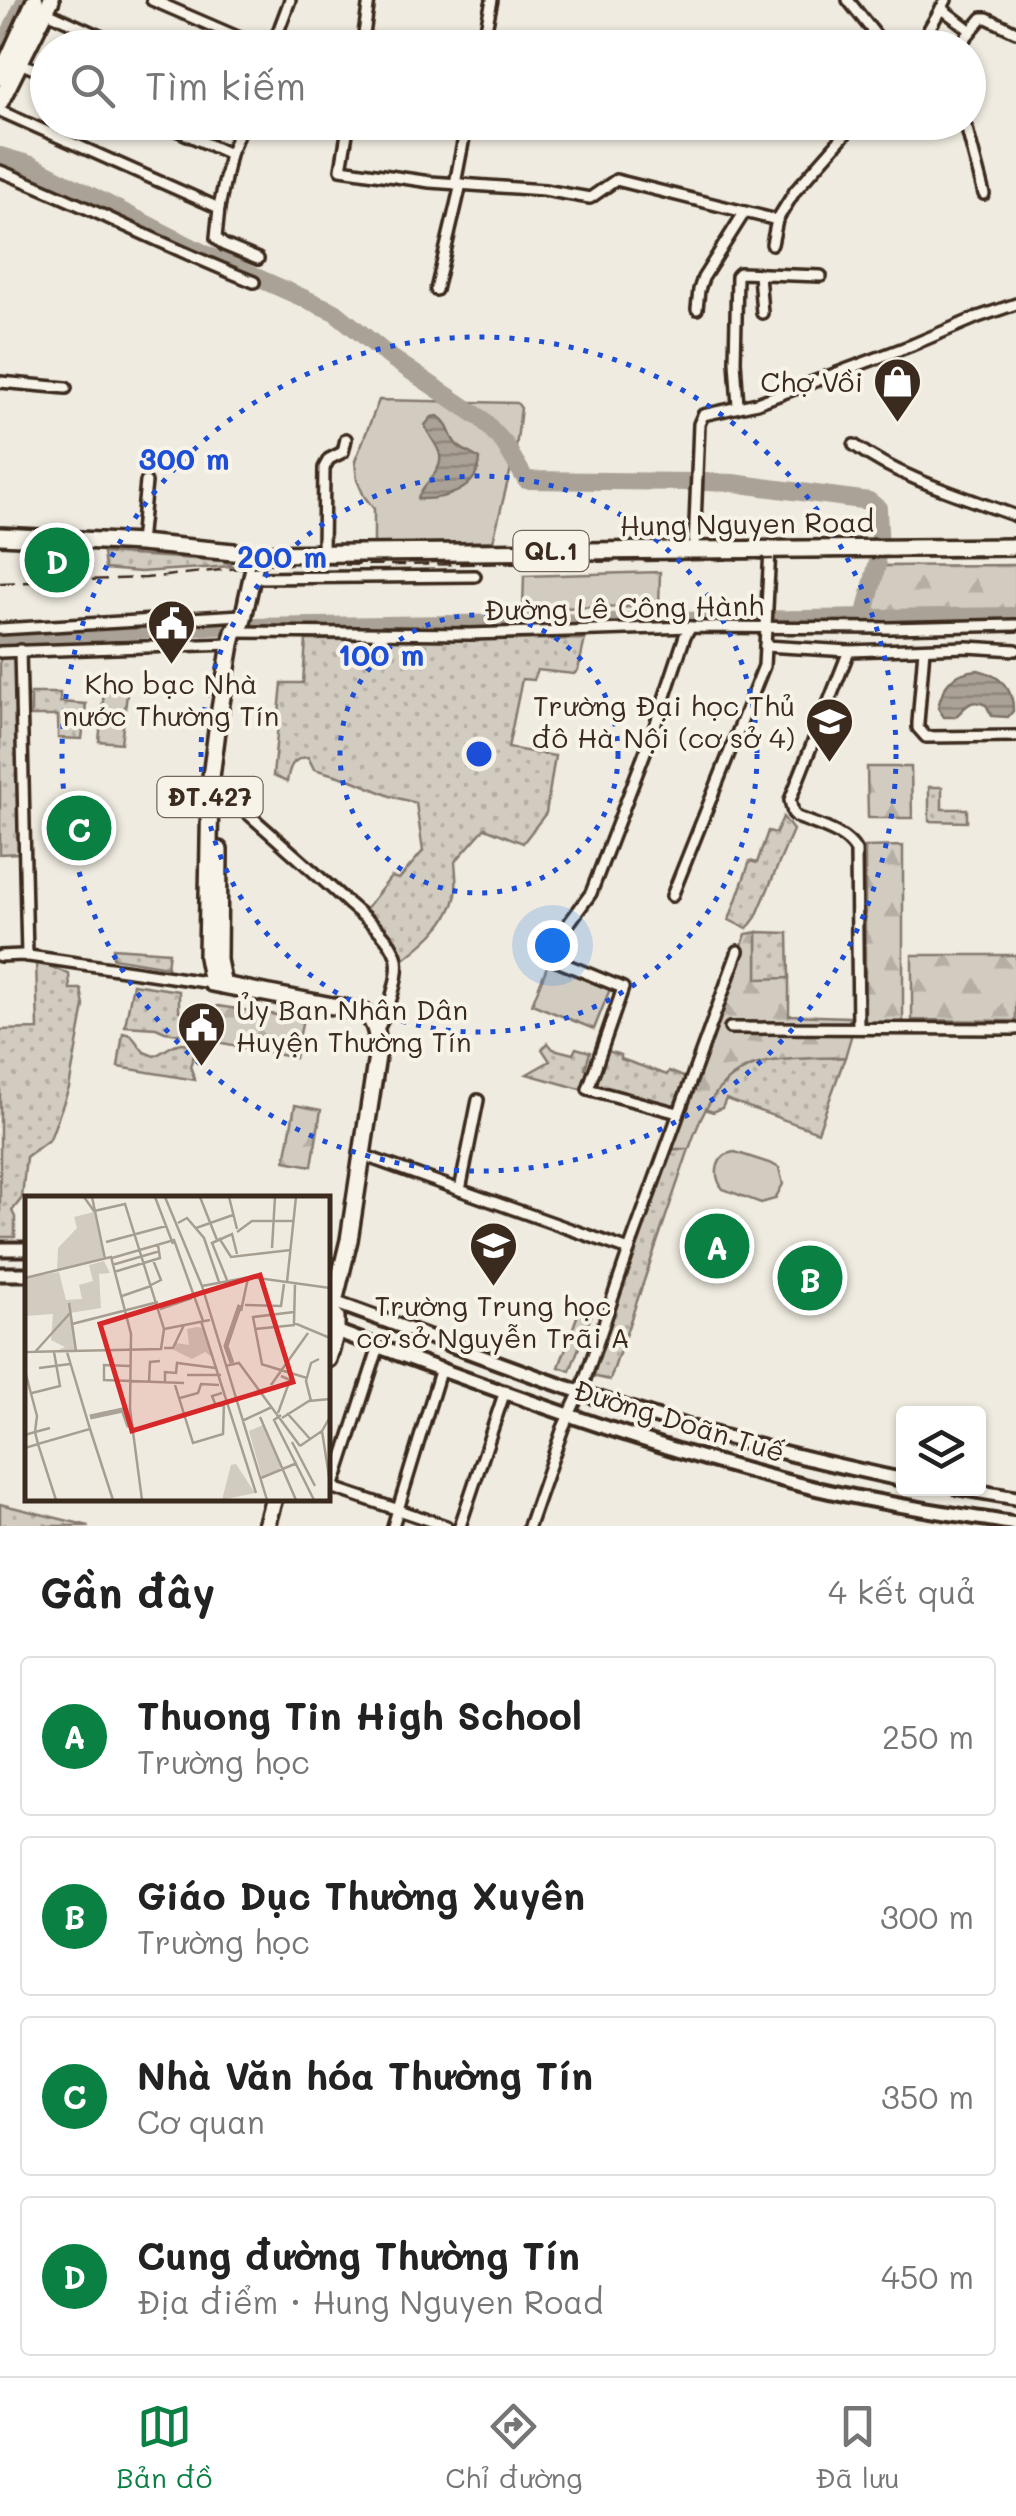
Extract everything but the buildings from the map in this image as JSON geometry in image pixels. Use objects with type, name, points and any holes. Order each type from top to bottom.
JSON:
[{"type":"main road","points":[[33,30],[44,4]]},
{"type":"main road","points":[[0,76],[44,4]]},
{"type":"main road","points":[[0,102],[30,38]]},
{"type":"main road","name":"Hung Nguyen Road","points":[[0,536],[257,554],[1016,547]]},
{"type":"main road","name":"ĐT.427","points":[[217,984],[215,787],[235,636],[257,554]]},
{"type":"main road","points":[[217,984],[364,1012],[377,1030],[377,1056],[349,1240],[331,1302],[331,1328]]},
{"type":"main road","points":[[266,1526],[273,1501]]},
{"type":"street","points":[[152,0],[221,30]]},
{"type":"street","points":[[278,30],[289,0]]},
{"type":"street","points":[[365,30],[369,0]]},
{"type":"street","points":[[486,30],[492,0]]},
{"type":"street","points":[[848,0],[872,30]]},
{"type":"street","points":[[44,4],[92,30]]},
{"type":"street","points":[[928,30],[943,4],[970,30],[978,20],[987,18],[1016,32]]},
{"type":"street","points":[[20,63],[30,67]]},
{"type":"street","points":[[0,112],[30,125]]},
{"type":"street","points":[[64,140],[219,208]]},
{"type":"street","points":[[198,140],[230,154]]},
{"type":"street","points":[[235,140],[216,238],[258,259]]},
{"type":"street","points":[[347,140],[341,169],[590,198],[618,180],[777,220]]},
{"type":"street","points":[[436,290],[464,140]]},
{"type":"street","points":[[772,244],[777,220],[795,191],[840,140]]},
{"type":"street","points":[[969,140],[984,194]]},
{"type":"street","points":[[0,171],[254,282]]},
{"type":"street","points":[[697,309],[703,278],[744,213]]},
{"type":"street","points":[[760,274],[762,314]]},
{"type":"street","points":[[738,406],[734,361],[736,276],[821,276]]},
{"type":"street","points":[[694,550],[700,418],[708,412],[757,403],[1016,304]]},
{"type":"street","points":[[0,382],[66,388]]},
{"type":"street","points":[[323,554],[324,468],[329,459],[343,452],[346,440]]},
{"type":"street","points":[[854,445],[888,465],[1016,516]]},
{"type":"street","points":[[140,544],[146,482]]},
{"type":"street","points":[[672,896],[764,666],[770,549]]},
{"type":"street","points":[[253,578],[475,576]]},
{"type":"street","points":[[0,629],[243,615]]},
{"type":"street","name":"Đường Lê Công Hành","points":[[0,652],[235,636],[506,633],[765,624],[1016,625]]},
{"type":"street","points":[[966,626],[967,647]]},
{"type":"street","points":[[678,1114],[588,1089],[623,988],[545,956],[591,893],[690,627]]},
{"type":"street","points":[[765,646],[1016,650]]},
{"type":"street","points":[[924,648],[918,723],[926,737],[1016,736]]},
{"type":"street","points":[[20,650],[27,956]]},
{"type":"street","points":[[849,650],[790,800],[797,818],[848,840],[856,851],[858,1028]]},
{"type":"street","points":[[215,787],[385,937],[396,953],[398,964],[387,1014],[377,1030]]},
{"type":"street","points":[[529,1526],[738,952]]},
{"type":"street","points":[[0,956],[27,956],[217,984]]},
{"type":"street","points":[[730,1028],[1016,1029]]},
{"type":"street","points":[[460,1190],[478,1100]]},
{"type":"street","points":[[362,1155],[630,1250]]},
{"type":"street","name":"Đường Doãn Tuế","points":[[331,1302],[695,1429],[824,1464],[896,1478]]},
{"type":"street","name":"Đường Doãn Tuế","points":[[331,1328],[688,1454],[816,1488],[1016,1524]]},
{"type":"street","points":[[379,1346],[330,1487],[446,1526]]},
{"type":"street","points":[[393,1526],[441,1368]]},
{"type":"street","points":[[460,1526],[505,1392]]},
{"type":"street","points":[[986,1493],[1016,1498]]},
{"type":"green space","points":[[379,400],[517,403],[521,408],[516,448],[493,541],[374,545],[374,509],[357,480],[355,461]]},
{"type":"green space","points":[[103,553],[223,561],[233,566],[140,572],[105,569]]},
{"type":"green space","points":[[1016,565],[1016,610],[871,614],[870,566]]},
{"type":"green space","points":[[660,572],[659,607],[523,608],[524,576]]},
{"type":"green space","points":[[585,639],[574,674],[537,670],[534,680],[522,679],[508,748],[555,756],[546,813],[523,843],[485,828],[455,862],[456,895],[448,916],[398,964],[396,953],[361,915],[391,877],[399,879],[423,851],[416,803],[314,769],[308,757],[292,765],[287,782],[273,776],[282,683],[303,683],[306,640]]},
{"type":"green space","points":[[15,655],[19,853],[0,854],[0,656]]},
{"type":"green space","points":[[104,691],[127,694],[121,743],[99,741]]},
{"type":"green space","points":[[31,693],[60,693],[60,702],[86,704],[82,739],[58,738],[58,716],[31,716]]},
{"type":"green space","points":[[867,767],[911,767],[912,818],[868,818]]},
{"type":"green space","points":[[929,787],[942,787],[942,809],[967,809],[967,822],[929,821]]},
{"type":"green space","points":[[783,817],[793,830],[756,917],[747,929],[729,920],[750,861],[757,863],[768,831],[776,833]]},
{"type":"green space","points":[[903,846],[903,1022],[865,1023],[865,847]]},
{"type":"green space","points":[[757,932],[788,933],[789,978],[757,980]]},
{"type":"green space","points":[[757,932],[757,979],[789,978],[789,1015],[849,1017],[851,1037],[845,1057],[787,1060],[746,1068],[715,1095],[689,1149],[671,1149],[746,934]]},
{"type":"green space","points":[[113,948],[169,952],[167,967],[113,958]]},
{"type":"green space","points":[[912,955],[1016,955],[1016,1021],[912,1020]]},
{"type":"green space","points":[[36,961],[69,974],[70,989],[81,989],[84,1006],[69,1088],[50,1139],[26,1157],[22,1198],[12,1211],[15,1237],[0,1237],[0,1030],[38,1029]]},
{"type":"green space","points":[[548,964],[610,989],[594,1029],[532,1004]]},
{"type":"green space","points":[[133,984],[179,991],[179,1011],[200,1015],[198,1037],[125,1026]]},
{"type":"green space","points":[[218,1006],[303,1019],[295,1058],[208,1040]]},
{"type":"green space","points":[[123,1033],[131,1035],[144,1052],[154,1056],[180,1043],[191,1045],[196,1050],[190,1066],[195,1080],[118,1067]]},
{"type":"green space","points":[[548,1043],[553,1049],[573,1054],[576,1048],[590,1052],[585,1069],[591,1071],[584,1090],[527,1074],[550,1061],[542,1049]]},
{"type":"green space","points":[[604,1050],[667,1075],[669,1071],[686,1078],[673,1107],[601,1089],[595,1079]]},
{"type":"green space","points":[[845,1057],[818,1132],[726,1099],[722,1108],[713,1112],[704,1109],[733,1076],[749,1067],[783,1059]]},
{"type":"green space","points":[[295,1105],[321,1110],[312,1166],[285,1161]]},
{"type":"green space","points":[[671,1149],[689,1149],[610,1380],[592,1376]]},
{"type":"green space","points":[[735,1152],[779,1168],[783,1184],[775,1199],[761,1203],[723,1189],[718,1166],[724,1157]]},
{"type":"green space","points":[[579,1311],[591,1316],[570,1371],[559,1367]]},
{"type":"green space","points":[[0,1504],[89,1526],[0,1526]]},
{"type":"shaded area","points":[[438,416],[457,445],[480,459],[478,470],[467,486],[458,491],[439,498],[418,499],[440,462],[439,451],[425,425]]},
{"type":"shaded area","points":[[978,670],[1004,684],[1013,711],[1008,717],[992,716],[986,705],[976,702],[955,717],[944,717],[938,708],[946,686],[962,673]]},
{"type":"waterway","points":[[0,45],[21,0]]},
{"type":"waterway","points":[[0,156],[31,165],[217,260],[335,312],[390,357],[482,419],[504,443],[526,480],[690,482]]},
{"type":"waterway","points":[[705,482],[869,501],[878,508],[880,553]]},
{"type":"waterway","points":[[864,618],[877,565]]},
{"type":"waterway","points":[[247,627],[1016,616]]},
{"type":"waterway","points":[[0,636],[225,626]]},
{"type":"railway","points":[[0,583],[146,578],[277,564],[1016,555]]},
{"type":"place","name":"Chợ Vồi","points":[[898,424]]},
{"type":"place","name":"Cung đường Thường Tín","points":[[57,560]]},
{"type":"place","name":"Kho bạc Nhà nước Thường Tín","points":[[171,666]]},
{"type":"place","name":"Trường Đại học Thủ đô Hà Nội (cơ sở 4)","points":[[830,764]]},
{"type":"place","name":"Nhà Văn hóa Thường Tín","points":[[79,828]]},
{"type":"place","name":"Ủy Ban Nhân Dân Huyện Thường Tín","points":[[201,1068]]},
{"type":"place","name":"Thuong Tin High School","points":[[717,1246]]},
{"type":"place","name":"Giáo Dục Thường Xuyên","points":[[810,1278]]},
{"type":"place","name":"Trường Trung học cơ sở Nguyễn Trãi A","points":[[493,1288]]}]
